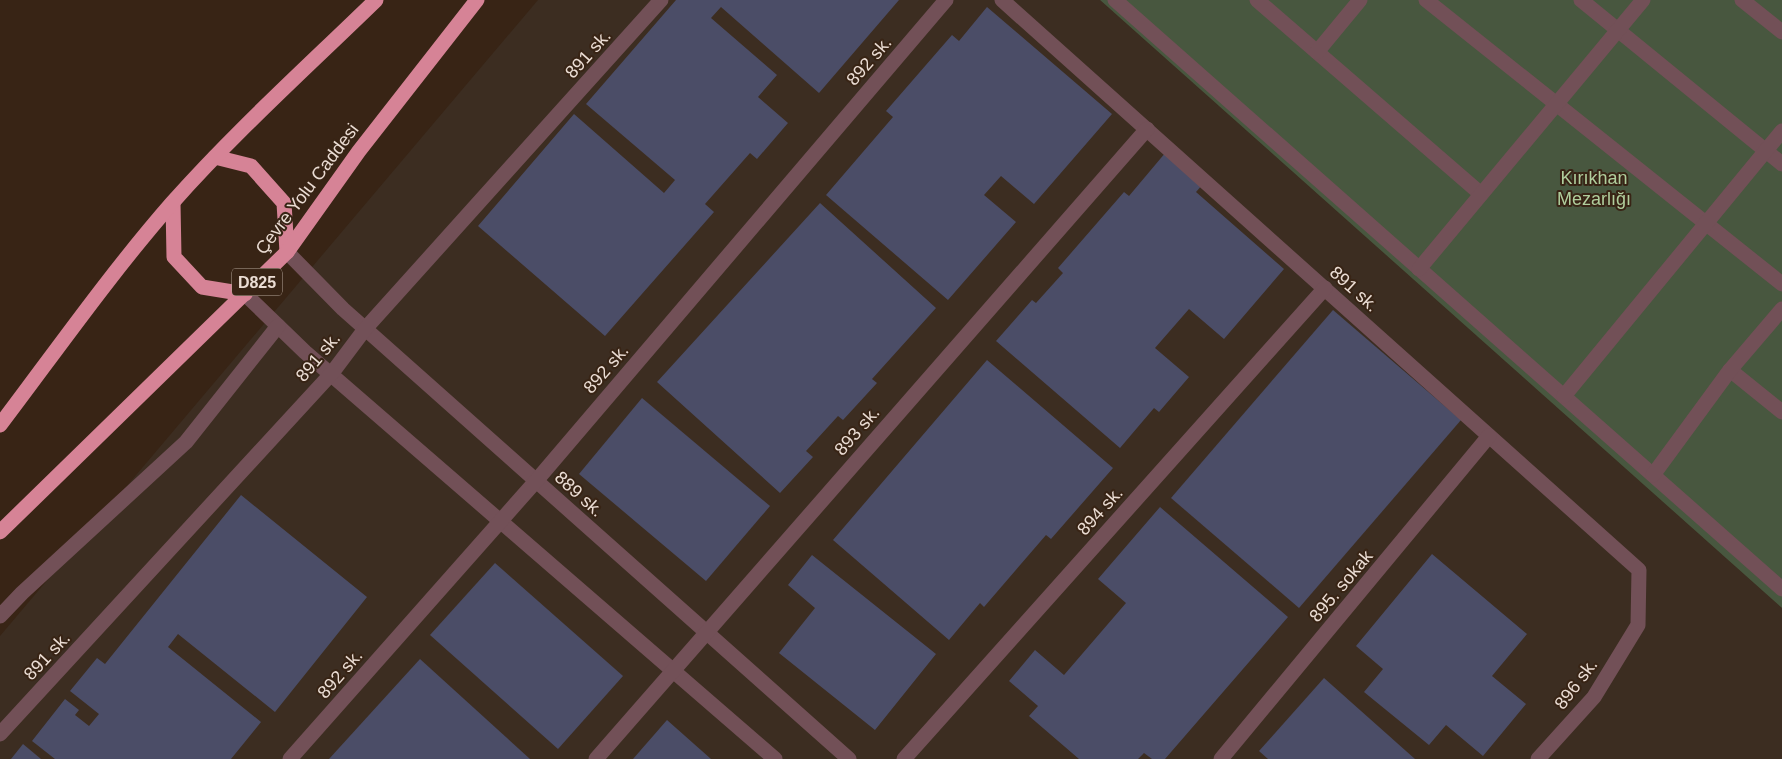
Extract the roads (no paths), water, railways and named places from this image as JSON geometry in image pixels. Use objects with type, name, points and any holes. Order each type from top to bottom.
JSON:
[{"type":"highway","points":[[0,425],[130,252],[173,202],[214,157],[376,0]]},
{"type":"highway","name":"Çevre Yolu Caddesi","points":[[0,532],[288,252],[359,151],[477,0]]},
{"type":"highway","points":[[214,157],[251,166],[284,203],[288,252]]},
{"type":"highway","points":[[173,202],[174,256],[202,287],[245,294]]},
{"type":"lane","name":"891 sk.","points":[[0,734],[332,373],[365,329],[661,0]]},
{"type":"lane","name":"892 sk.","points":[[290,759],[536,480],[946,0]]},
{"type":"lane","name":"891 sk.","points":[[1002,0],[1639,570],[1638,625]]},
{"type":"lane","points":[[1115,0],[1782,589]]},
{"type":"lane","points":[[1257,0],[1481,194]]},
{"type":"lane","points":[[1317,52],[1360,0]]},
{"type":"lane","points":[[1426,0],[1782,284]]},
{"type":"lane","points":[[1581,0],[1782,164]]},
{"type":"lane","points":[[1419,269],[1643,0]]},
{"type":"lane","points":[[1742,0],[1782,32]]},
{"type":"lane","name":"893 sk.","points":[[596,759],[1147,129]]},
{"type":"lane","points":[[1564,396],[1782,131]]},
{"type":"lane","name":"889 sk.","points":[[288,252],[365,329],[849,759]]},
{"type":"lane","name":"894 sk.","points":[[904,759],[1325,288]]},
{"type":"lane","points":[[245,294],[305,352],[332,373],[775,759]]},
{"type":"lane","points":[[1653,475],[1730,370],[1782,309]]},
{"type":"lane","points":[[0,616],[22,593],[186,442],[278,326]]},
{"type":"lane","points":[[1730,370],[1782,412]]},
{"type":"lane","name":"895. sokak","points":[[1221,759],[1490,436]]},
{"type":"lane","name":"896 sk.","points":[[1538,759],[1594,697],[1638,625]]},
{"type":"park label","name":"Kırıkhan Mezarlığı","points":[[1594,188]]}]
